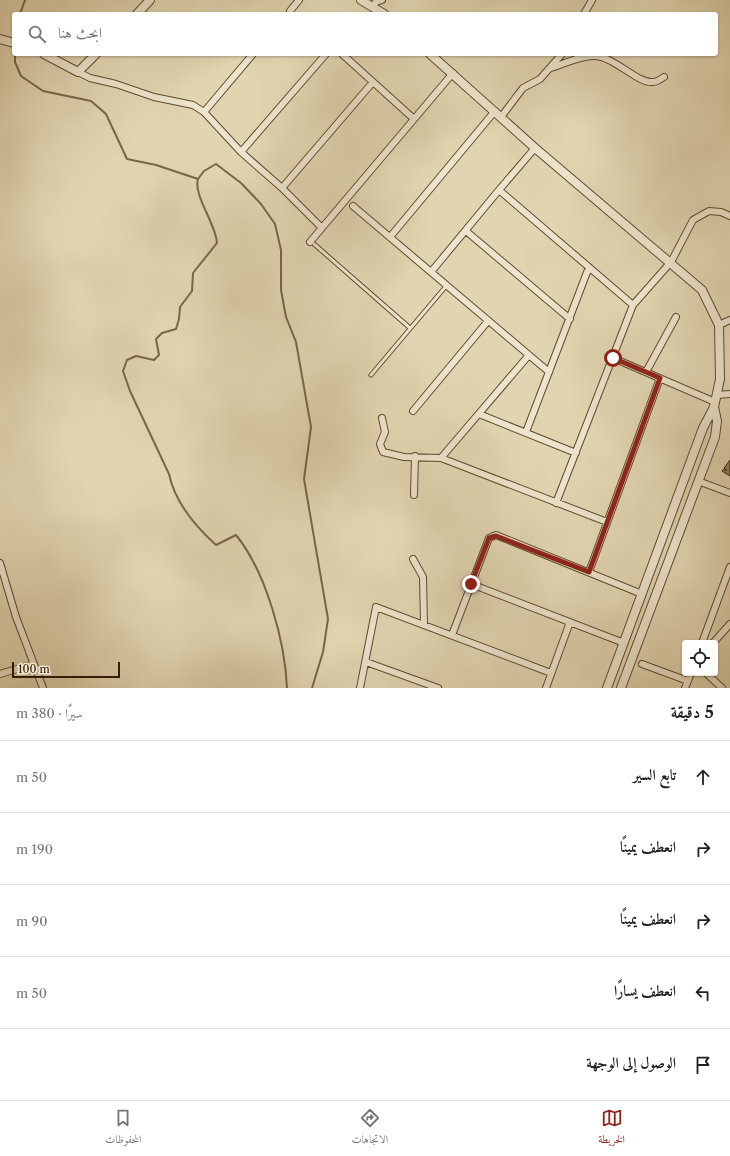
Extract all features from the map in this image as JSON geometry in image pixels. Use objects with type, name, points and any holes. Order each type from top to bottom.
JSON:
[{"type":"street","points":[[139,12],[150,0]]},
{"type":"street","points":[[291,12],[299,0]]},
{"type":"street","points":[[361,0],[381,12]]},
{"type":"street","points":[[373,6],[376,2],[382,0]]},
{"type":"street","points":[[585,12],[592,0]]},
{"type":"street","points":[[0,39],[12,43]]},
{"type":"street","points":[[48,56],[90,78],[116,84],[154,97],[193,105],[204,112],[241,152],[282,188],[322,228]]},
{"type":"street","points":[[78,72],[94,56]]},
{"type":"street","points":[[204,112],[251,56]]},
{"type":"street","points":[[241,152],[324,56]]},
{"type":"street","points":[[344,56],[414,120]]},
{"type":"street","points":[[432,56],[535,148],[671,262],[702,290],[719,325],[720,379],[715,401],[703,428],[607,688]]},
{"type":"street","points":[[390,237],[498,114],[523,88],[540,79],[560,56]]},
{"type":"street","points":[[551,68],[588,56],[596,56],[615,62],[644,81],[653,82],[664,77]]},
{"type":"street","points":[[312,243],[322,228],[453,73]]},
{"type":"street","points":[[282,188],[373,82]]},
{"type":"street","points":[[431,272],[535,148]]},
{"type":"street","points":[[499,190],[633,305]]},
{"type":"street","points":[[353,206],[549,372]]},
{"type":"street","points":[[556,502],[633,305],[671,262],[694,220],[709,211],[721,212],[730,216]]},
{"type":"street","points":[[466,231],[570,319]]},
{"type":"street","points":[[526,432],[589,267]]},
{"type":"street","points":[[646,372],[676,317]]},
{"type":"street","points":[[719,325],[730,320]]},
{"type":"street","points":[[413,411],[488,321]]},
{"type":"street","points":[[441,458],[529,355]]},
{"type":"street","points":[[613,358],[715,401],[730,394]]},
{"type":"street","points":[[589,572],[660,378]]},
{"type":"street","points":[[621,688],[717,429],[715,401]]},
{"type":"street","points":[[480,414],[576,453]]},
{"type":"street","points":[[382,418],[385,432],[380,444],[383,452],[404,457],[415,456],[441,458],[607,522]]},
{"type":"street","points":[[414,495],[415,456]]},
{"type":"street","points":[[698,482],[730,493]]},
{"type":"street","points":[[452,635],[489,538],[496,536],[642,594]]},
{"type":"street","points":[[413,558],[423,576],[424,624]]},
{"type":"street","points":[[0,563],[16,617],[43,688]]},
{"type":"street","points":[[703,640],[730,567]]},
{"type":"street","points":[[471,584],[624,643]]},
{"type":"street","points":[[360,688],[376,607],[552,673]]},
{"type":"street","points":[[546,688],[570,622]]},
{"type":"street","points":[[716,640],[730,624]]},
{"type":"street","points":[[366,662],[438,688]]},
{"type":"street","points":[[0,674],[34,664]]},
{"type":"street","points":[[642,664],[688,681]]},
{"type":"street","points":[[685,688],[690,676]]},
{"type":"street","points":[[709,676],[722,688]]},
{"type":"lane","points":[[312,243],[410,328]]},
{"type":"lane","points":[[371,375],[447,286]]},
{"type":"building","points":[[730,460],[730,476],[722,471],[724,469],[727,471],[724,468]]},
{"type":"waterway","points":[[21,12],[25,0]]},
{"type":"waterway","points":[[15,56],[15,62],[21,76],[43,91],[91,101],[106,114],[127,159],[156,165],[198,179],[204,171],[216,164],[241,183],[261,204],[275,224],[281,250],[281,290],[286,317],[296,342],[311,427],[304,479],[328,619],[323,652],[312,688]]},
{"type":"waterway","points":[[198,179],[197,186],[199,193],[216,235],[217,243],[193,273],[192,291],[180,307],[176,329],[162,333],[156,339],[159,355],[154,360],[136,356],[127,360],[123,371],[130,391],[169,474],[176,495],[193,522],[216,545],[236,535],[247,550],[265,587],[272,608],[282,649],[287,688]]},
{"type":"route","points":[[471,584],[489,538],[496,536],[589,572],[660,378],[613,358]]}]
